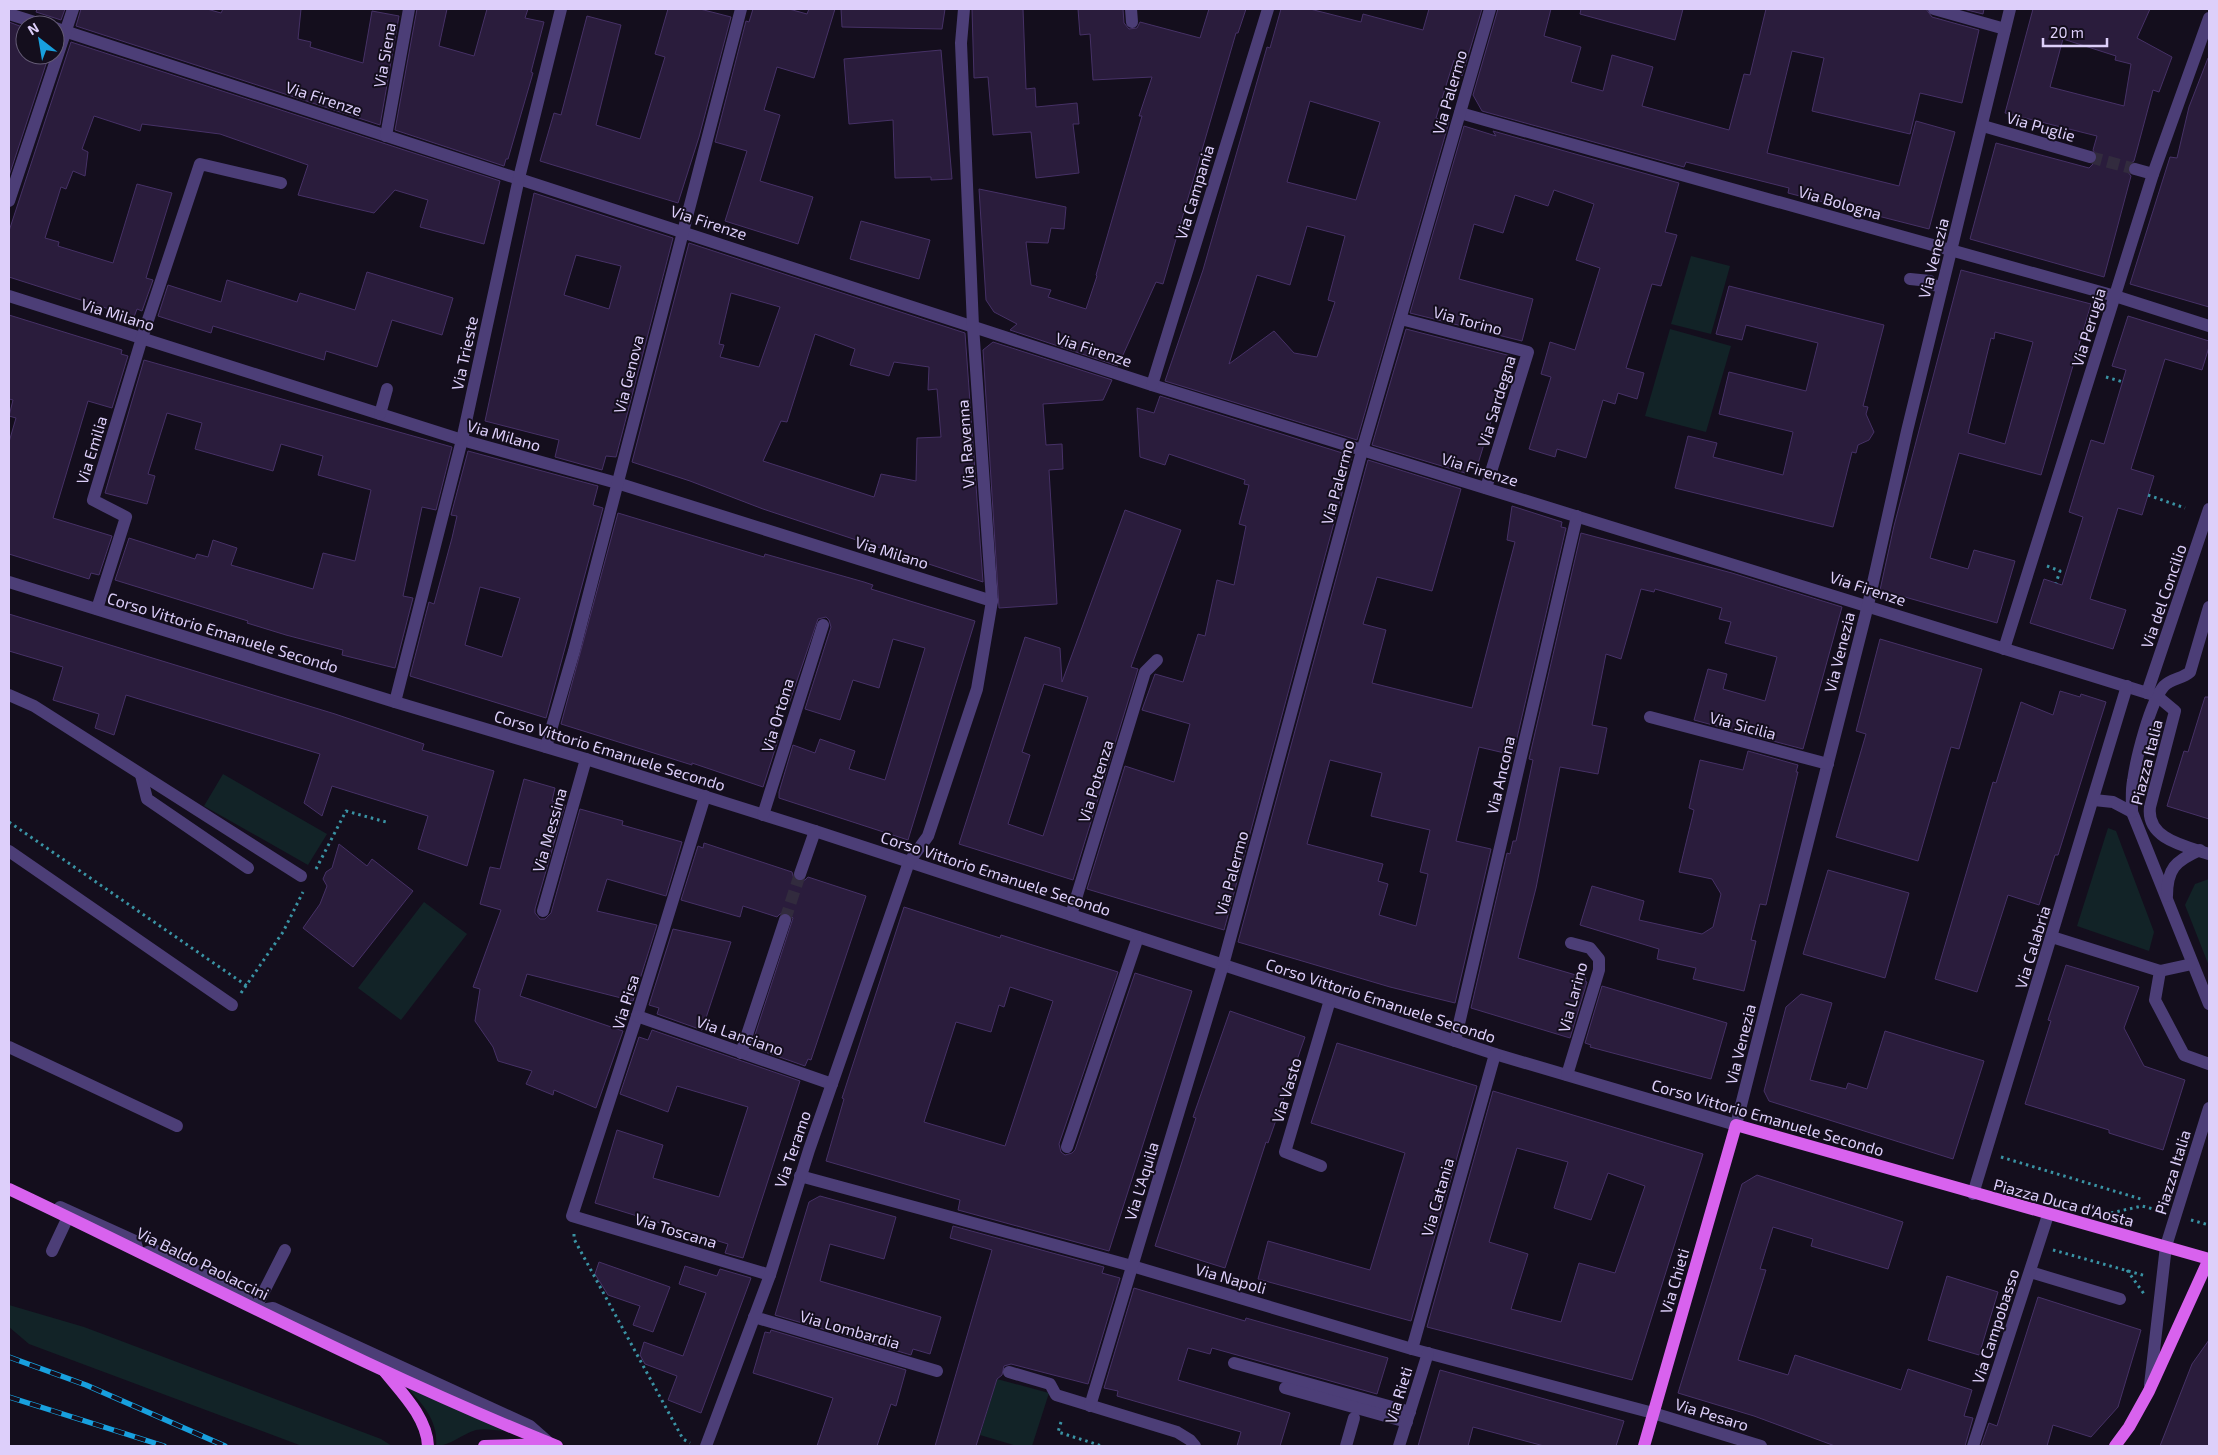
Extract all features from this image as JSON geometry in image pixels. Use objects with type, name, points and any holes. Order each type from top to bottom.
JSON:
[{"type":"main road","name":"Corso Vittorio Emanuele Secondo","points":[[1736,1125],[1973,1194]]},
{"type":"main road","name":"Via Chieti","points":[[1644,1446],[1736,1125]]},
{"type":"main road","name":"Via Baldo Paolaccini","points":[[9,1189],[382,1369],[554,1445]]},
{"type":"main road","name":"Piazza Duca d'Aosta","points":[[1973,1194],[2209,1259]]},
{"type":"main road","points":[[2115,1446],[2129,1427],[2149,1391],[2209,1259]]},
{"type":"main road","name":"Via Baldo Paolaccini","points":[[382,1369],[417,1414],[424,1428],[428,1446]]},
{"type":"main road","points":[[484,1446],[554,1445]]},
{"type":"street","points":[[65,22],[73,9]]},
{"type":"street","name":"Via Siena","points":[[386,136],[409,9]]},
{"type":"street","name":"Via Trieste","points":[[395,702],[462,440],[519,178],[561,9]]},
{"type":"street","name":"Via Genova","points":[[546,747],[574,652],[682,230],[741,9]]},
{"type":"street","name":"Via Ravenna","points":[[909,862],[928,836],[977,689],[992,601],[973,326],[961,43],[964,9]]},
{"type":"street","name":"Via Campania","points":[[1152,384],[1268,9]]},
{"type":"street","name":"Via Palermo","points":[[1223,965],[1362,451],[1490,9]]},
{"type":"street","points":[[1934,9],[2005,29]]},
{"type":"street","name":"Via Venezia","points":[[1736,1125],[1868,605],[1938,286],[1950,250],[2010,9]]},
{"type":"street","name":"Via Perugia","points":[[2004,648],[2153,174],[2209,18]]},
{"type":"street","name":"Via Firenze","points":[[65,32],[1362,451],[2127,686]]},
{"type":"street","points":[[9,202],[50,65]]},
{"type":"street","name":"Via Bologna","points":[[1460,113],[2115,296],[2209,326]]},
{"type":"street","name":"Via Puglie","points":[[1982,126],[2090,157]]},
{"type":"street","points":[[142,338],[200,164],[281,183]]},
{"type":"street","points":[[2135,169],[2153,174]]},
{"type":"street","name":"Via Milano","points":[[9,296],[462,440],[617,483],[992,601]]},
{"type":"street","name":"Via Torino","points":[[1401,319],[1528,352]]},
{"type":"street","name":"Via Emilia","points":[[97,609],[126,517],[93,500],[142,338]]},
{"type":"street","name":"Via Sardegna","points":[[1486,488],[1528,352]]},
{"type":"street","points":[[380,414],[387,389]]},
{"type":"street","name":"Via del Concilio","points":[[2152,694],[2209,509]]},
{"type":"street","name":"Via Ancona","points":[[1455,1041],[1577,516]]},
{"type":"street","name":"Corso Vittorio Emanuele Secondo","points":[[9,582],[705,796],[1495,1054],[1736,1125]]},
{"type":"street","points":[[2127,686],[2152,694],[2175,678],[2185,677],[2190,672],[2209,607]]},
{"type":"street","name":"Via Ortona","points":[[763,815],[822,624]]},
{"type":"street","name":"Via Potenza","points":[[1071,915],[1145,672],[1157,660]]},
{"type":"street","name":"Via Calabria","points":[[2002,1103],[2127,686]]},
{"type":"street","name":"Piazza Italia","points":[[2204,852],[2160,836],[2151,822],[2149,814],[2175,711],[2152,694],[2132,783],[2132,812],[2209,1004]]},
{"type":"street","points":[[9,695],[34,706],[301,876]]},
{"type":"street","name":"Via Sicilia","points":[[1650,717],[1828,764]]},
{"type":"street","name":"Via Messina","points":[[543,911],[586,759]]},
{"type":"street","points":[[141,775],[148,799],[248,868]]},
{"type":"street","name":"Via Pisa","points":[[572,1216],[638,1016],[705,796]]},
{"type":"street","points":[[2094,800],[2113,802],[2132,812]]},
{"type":"street","points":[[800,874],[815,831]]},
{"type":"street","points":[[9,852],[232,1006]]},
{"type":"street","name":"Piazza Italia","points":[[2167,901],[2167,883],[2172,867],[2186,856],[2204,852]]},
{"type":"street","name":"Via Teramo","points":[[706,1446],[770,1275],[800,1176],[909,862]]},
{"type":"street","points":[[741,1053],[785,920]]},
{"type":"street","points":[[1067,1147],[1138,937]]},
{"type":"street","points":[[2052,937],[2160,971],[2192,964]]},
{"type":"street","name":"Via Larino","points":[[1567,1076],[1598,970],[1599,959],[1590,948],[1571,943]]},
{"type":"street","name":"Via L'Aquila","points":[[1090,1406],[1223,965]]},
{"type":"street","points":[[2160,971],[2155,1000],[2184,1055],[2209,1064]]},
{"type":"street","name":"Via Vasto","points":[[1321,1166],[1285,1152],[1330,1000]]},
{"type":"street","name":"Via Lanciano","points":[[638,1016],[832,1084]]},
{"type":"street","points":[[9,1047],[177,1126]]},
{"type":"street","name":"Via Catania","points":[[1412,1349],[1495,1054]]},
{"type":"street","name":"Piazza Duca d'Aosta","points":[[1973,1194],[2002,1103]]},
{"type":"street","name":"Piazza Italia","points":[[2149,1391],[2166,1246],[2209,1108]]},
{"type":"street","name":"Via Napoli","points":[[800,1176],[1132,1266],[1412,1349],[1653,1413]]},
{"type":"street","points":[[9,1182],[135,1241],[141,1252]]},
{"type":"street","name":"Via Campobasso","points":[[1973,1446],[2048,1215]]},
{"type":"street","name":"Via Toscana","points":[[572,1216],[770,1275]]},
{"type":"street","points":[[52,1251],[68,1217]]},
{"type":"street","points":[[285,1250],[256,1307],[273,1308],[530,1426],[554,1445]]},
{"type":"street","points":[[2030,1272],[2120,1299]]},
{"type":"street","name":"Via Lombardia","points":[[754,1317],[937,1371]]},
{"type":"street","name":"Via Rieti","points":[[1399,1446],[1428,1353]]},
{"type":"street","points":[[1234,1363],[1408,1417]]},
{"type":"street","points":[[1009,1372],[1050,1384],[1056,1395],[1177,1432],[1190,1440],[1195,1446]]},
{"type":"street","points":[[1285,1388],[1408,1417]]},
{"type":"street","name":"Via Pesaro","points":[[1653,1413],[1761,1446]]},
{"type":"street","points":[[1346,1446],[1354,1418]]},
{"type":"path","points":[[2148,495],[2185,508]]},
{"type":"path","points":[[2032,562],[2060,571],[2056,583]]},
{"type":"path","points":[[9,822],[247,986]]},
{"type":"path","points":[[1987,1152],[2144,1200]]},
{"type":"path","points":[[572,1216],[574,1239],[683,1439],[694,1446]]},
{"type":"path","points":[[2038,1246],[2162,1281]]},
{"type":"path","points":[[1061,1422],[1058,1432],[1102,1446]]},
{"type":"shaded area","points":[[1691,256],[1730,266],[1711,334],[1671,324]]},
{"type":"shaded area","points":[[1670,329],[1731,346],[1706,432],[1645,416]]},
{"type":"shaded area","points":[[223,774],[327,834],[308,865],[204,806]]},
{"type":"shaded area","points":[[2108,828],[2116,831],[2154,932],[2149,951],[2077,926]]},
{"type":"shaded area","points":[[2209,879],[2209,966],[2185,905],[2195,884]]},
{"type":"shaded area","points":[[424,902],[467,934],[401,1020],[358,988]]},
{"type":"shaded area","points":[[9,1305],[84,1327],[381,1439],[392,1446],[302,1446],[29,1344],[9,1327]]},
{"type":"shaded area","points":[[997,1379],[1049,1393],[1032,1446],[1017,1446],[980,1435]]},
{"type":"shaded area","points":[[401,1381],[504,1431],[476,1430],[446,1444],[436,1446],[436,1436],[431,1419],[421,1403]]},
{"type":"building","points":[[37,9],[65,9],[63,15],[45,15],[36,12]]},
{"type":"building","points":[[81,9],[207,9],[221,13],[223,9],[301,9],[298,39],[311,42],[310,47],[363,63],[372,11],[399,16],[380,125],[76,26]]},
{"type":"building","points":[[417,9],[447,9],[439,46],[474,56],[487,9],[528,9],[525,18],[544,22],[531,72],[533,73],[508,159],[506,159],[504,166],[395,130]]},
{"type":"building","points":[[668,9],[700,9],[731,17],[699,137],[678,203],[540,161],[554,113],[561,115],[587,16],[621,25],[596,125],[640,139],[665,57],[655,54]]},
{"type":"building","points":[[753,9],[789,9],[807,14],[809,9],[835,9],[814,78],[777,67],[764,110],[780,115],[760,181],[813,197],[798,244],[725,221],[747,151],[715,142],[746,21],[749,22]]},
{"type":"building","points":[[841,9],[945,9],[942,29],[842,27]]},
{"type":"building","points":[[972,9],[1023,9],[1026,89],[1035,88],[1036,107],[1077,103],[1079,124],[1073,124],[1079,173],[1036,178],[1031,132],[993,135],[988,77],[974,78]]},
{"type":"building","points":[[1078,9],[1123,9],[1124,23],[1129,29],[1137,28],[1140,22],[1200,38],[1209,9],[1246,9],[1238,33],[1236,33],[1163,284],[1156,282],[1118,366],[1010,330],[1017,324],[994,312],[986,300],[979,189],[1066,207],[1064,229],[1051,228],[1048,243],[1026,242],[1031,285],[1051,290],[1048,297],[1086,309],[1097,276],[1142,116],[1139,116],[1152,77],[1093,80],[1090,34],[1080,35]]},
{"type":"building","points":[[1281,9],[1310,9],[1361,22],[1363,14],[1423,30],[1429,9],[1482,9],[1462,76],[1454,60],[1436,118],[1449,122],[1357,440],[1165,381],[1203,270],[1267,47],[1270,48]],"holes":[[[1310,101],[1380,122],[1356,200],[1287,182]],[[1307,226],[1345,236],[1328,300],[1335,302],[1317,357],[1294,353],[1274,331],[1229,364],[1257,275],[1290,285]]]},
{"type":"building","points":[[1498,9],[1551,9],[1544,36],[1581,47],[1571,82],[1603,91],[1612,55],[1653,67],[1642,106],[1729,130],[1744,74],[1750,75],[1766,9],[1926,9],[1932,17],[1979,30],[1962,103],[1920,93],[1910,134],[1812,111],[1824,58],[1792,51],[1767,153],[1899,186],[1916,121],[1955,132],[1929,229],[1788,193],[1789,188],[1686,162],[1684,167],[1482,111],[1473,95]]},
{"type":"building","points":[[1581,9],[1683,9],[1675,40],[1580,14]]},
{"type":"building","points":[[1963,9],[1984,9],[1983,14]]},
{"type":"building","points":[[2033,9],[2150,9],[2137,38],[2172,57],[2159,92],[2153,90],[2134,161],[2127,166],[2127,171],[2131,176],[2104,277],[1970,239],[1996,143],[2089,168],[2098,159],[2093,150],[2097,136],[2005,113]],"holes":[[[2063,39],[2116,56],[2115,60],[2131,64],[2124,106],[2050,87]]]},
{"type":"building","points":[[9,22],[15,24],[15,65],[46,65],[9,176]]},
{"type":"building","points":[[71,42],[500,181],[484,244],[420,227],[428,200],[395,190],[374,213],[298,195],[308,165],[220,134],[142,124],[140,131],[94,116],[82,149],[88,152],[85,176],[73,171],[66,189],[61,187],[45,238],[59,242],[58,246],[113,263],[137,184],[172,193],[146,278],[153,280],[142,311],[137,309],[134,317],[9,277],[9,231]]},
{"type":"building","points":[[941,50],[952,179],[931,180],[931,177],[895,178],[893,120],[849,124],[844,59]]},
{"type":"building","points":[[2208,58],[2209,307],[2130,284],[2170,157],[2177,158],[2189,107]]},
{"type":"building","points":[[1464,126],[1496,136],[1493,131],[1679,183],[1665,232],[1677,235],[1661,286],[1652,284],[1626,368],[1644,373],[1637,399],[1618,393],[1615,404],[1603,400],[1586,458],[1557,449],[1555,457],[1529,449],[1551,377],[1541,374],[1550,342],[1575,350],[1600,268],[1576,260],[1594,204],[1554,190],[1548,206],[1515,195],[1503,233],[1474,224],[1459,279],[1533,299],[1522,341],[1410,313]]},
{"type":"building","points":[[534,193],[673,238],[616,457],[606,456],[602,470],[555,457],[559,440],[485,421]],"holes":[[[576,255],[621,266],[609,309],[564,295]]]},
{"type":"building","points":[[861,221],[930,240],[919,279],[850,259]]},
{"type":"building","points":[[689,243],[965,333],[983,582],[763,509],[690,481],[632,462]],"holes":[[[731,293],[780,307],[759,367],[720,357],[724,345],[719,344]],[[815,334],[855,349],[850,365],[889,376],[894,362],[929,367],[928,390],[937,389],[941,437],[917,438],[916,481],[881,474],[874,497],[763,461],[781,421],[787,422]]]},
{"type":"building","points":[[1961,270],[2091,304],[2041,475],[1959,453],[1930,558],[1968,569],[1974,550],[2015,561],[1997,623],[1880,590],[1894,526]],"holes":[[[1995,332],[2033,342],[2005,444],[1968,433],[1991,338],[1994,339]]]},
{"type":"building","points":[[367,272],[453,298],[442,335],[392,320],[377,367],[326,351],[324,360],[213,326],[211,333],[158,316],[168,285],[221,302],[227,280],[297,302],[300,293],[355,310]]},
{"type":"building","points":[[1729,286],[1884,325],[1863,406],[1868,407],[1866,414],[1874,432],[1869,440],[1858,445],[1856,453],[1852,452],[1833,527],[1675,488],[1688,436],[1717,443],[1713,457],[1783,475],[1793,432],[1719,414],[1729,372],[1806,391],[1818,343],[1746,325],[1742,340],[1716,334]]},
{"type":"building","points":[[9,315],[122,350],[121,354],[128,356],[112,408],[88,401],[53,518],[112,536],[99,575],[91,573],[89,579],[9,554],[9,442],[16,418],[9,416],[13,400],[9,399]]},
{"type":"building","points":[[2128,316],[2209,341],[2209,347],[2202,370],[2165,359],[2131,469],[2154,476],[2142,515],[2118,508],[2090,599],[2126,610],[2113,649],[2030,623],[2044,579],[2062,585],[2083,517],[2069,512],[2091,440],[2104,444],[2126,370],[2112,366]]},
{"type":"building","points":[[1406,329],[1511,356],[1477,467],[1468,464],[1465,473],[1372,445]]},
{"type":"building","points":[[993,342],[1112,380],[1103,400],[1043,404],[1046,445],[1062,444],[1063,469],[1049,470],[1057,604],[999,608],[983,350]]},
{"type":"building","points":[[144,360],[452,447],[436,510],[422,507],[403,596],[413,598],[395,668],[342,655],[343,650],[286,635],[247,623],[248,621],[115,580],[129,538],[195,559],[197,554],[208,557],[213,540],[237,548],[231,565],[313,589],[323,553],[355,561],[371,490],[318,475],[323,456],[281,444],[273,471],[195,449],[202,423],[167,413],[148,474],[155,476],[147,504],[105,493]]},
{"type":"building","points":[[1160,396],[1352,456],[1224,930],[1087,889],[1125,766],[1174,782],[1190,724],[1142,710],[1155,674],[1183,682],[1198,634],[1205,636],[1217,580],[1234,585],[1246,526],[1239,524],[1249,485],[1244,484],[1245,480],[1169,454],[1165,465],[1140,457],[1137,408],[1154,413]]},
{"type":"building","points":[[468,451],[598,486],[593,505],[603,508],[546,718],[410,676],[429,602],[434,604],[452,538],[457,516],[451,515]],"holes":[[[480,587],[520,598],[502,657],[465,645]]]},
{"type":"building","points":[[1368,460],[1461,489],[1432,591],[1377,577],[1363,624],[1386,630],[1372,683],[1472,708],[1515,542],[1507,540],[1512,506],[1562,522],[1561,527],[1566,528],[1513,755],[1479,747],[1456,841],[1491,849],[1455,1003],[1390,987],[1238,942]],"holes":[[[1330,760],[1382,773],[1371,816],[1430,830],[1420,872],[1428,874],[1416,926],[1379,915],[1388,884],[1378,881],[1383,864],[1307,844]]]},
{"type":"building","points":[[1125,510],[1181,530],[1131,667],[1138,669],[1073,880],[959,844],[1025,637],[1060,648],[1062,682]],"holes":[[[1044,684],[1088,697],[1043,836],[1008,824],[1030,755],[1022,752]]]},
{"type":"building","points":[[618,513],[764,557],[765,554],[864,582],[873,585],[871,589],[975,621],[908,840],[779,798],[779,792],[793,745],[815,753],[820,739],[855,751],[849,769],[885,780],[925,648],[893,639],[879,688],[853,680],[840,720],[805,709],[831,627],[826,617],[818,619],[789,704],[782,702],[772,738],[778,740],[763,787],[692,763],[692,765],[561,724]]},
{"type":"building","points":[[1581,533],[1732,573],[1842,607],[1803,749],[1694,720],[1708,669],[1727,674],[1723,689],[1765,701],[1777,657],[1725,643],[1731,622],[1719,619],[1722,608],[1655,589],[1654,592],[1641,589],[1621,659],[1606,654],[1592,725],[1607,728],[1598,774],[1560,767],[1536,888],[1518,958],[1586,978],[1585,981],[1587,982],[1570,1038],[1471,1008],[1507,853],[1510,854],[1513,841],[1516,841],[1533,760],[1529,759]]},
{"type":"building","points":[[9,614],[335,714],[424,744],[422,750],[494,771],[467,866],[418,849],[428,816],[332,786],[322,816],[304,803],[320,754],[126,695],[114,735],[95,728],[99,714],[53,700],[63,667],[9,651]]},
{"type":"building","points":[[1880,639],[1982,669],[1959,749],[1951,747],[1918,861],[1836,837],[1866,734],[1856,731]]},
{"type":"building","points":[[2060,691],[2080,697],[2081,694],[2106,702],[2058,855],[2055,855],[2039,905],[2008,895],[1977,992],[1935,979],[1993,782],[1996,783],[2021,702],[2053,715]]},
{"type":"building","points":[[2205,697],[2209,697],[2209,819],[2167,806],[2184,751],[2188,752]]},
{"type":"building","points":[[1748,751],[1798,765],[1796,772],[1798,772],[1766,905],[1760,904],[1751,940],[1756,941],[1744,991],[1693,979],[1696,968],[1657,959],[1659,949],[1580,925],[1592,886],[1644,901],[1639,920],[1702,934],[1713,927],[1721,894],[1712,879],[1679,872],[1694,810],[1689,808],[1700,760],[1743,770]]},
{"type":"building","points":[[524,779],[555,788],[552,801],[565,805],[535,909],[535,913],[540,919],[545,919],[551,913],[580,809],[623,821],[622,825],[682,842],[666,896],[607,879],[597,911],[657,925],[633,1001],[527,974],[520,996],[623,1031],[596,1108],[554,1090],[553,1095],[526,1084],[532,1071],[498,1061],[493,1047],[475,1021],[480,989],[473,987],[501,910],[480,904],[490,867],[500,869]]},
{"type":"building","points":[[704,843],[792,872],[794,879],[798,882],[808,877],[866,896],[811,1060],[808,1059],[805,1066],[751,1047],[793,918],[787,912],[777,917],[743,906],[740,917],[681,900],[698,846],[703,848]]},
{"type":"building","points":[[339,844],[367,866],[372,859],[413,891],[353,967],[303,928],[320,904],[327,886],[323,879],[326,872],[332,868]]},
{"type":"building","points":[[1828,870],[1909,893],[1885,978],[1803,954]]},
{"type":"building","points":[[904,907],[1000,938],[1001,935],[1118,972],[1059,1144],[1061,1152],[1065,1155],[1075,1150],[1135,973],[1192,991],[1109,1251],[958,1210],[960,1200],[826,1161],[844,1099],[842,1098]],"holes":[[[1010,987],[1053,1001],[1005,1146],[924,1122],[956,1022],[991,1032],[999,1005],[1004,1007]]]},
{"type":"building","points":[[673,929],[731,942],[702,1030],[657,1014],[659,1008],[649,1005]]},
{"type":"building","points":[[2066,965],[2139,987],[2124,1028],[2144,1066],[2185,1080],[2163,1150],[2109,1133],[2109,1130],[2025,1104],[2051,1021],[2048,1020]]},
{"type":"building","points":[[1602,986],[1727,1023],[1711,1079],[1590,1047],[1591,1045],[1585,1043]]},
{"type":"building","points":[[1801,994],[1832,1003],[1810,1080],[1846,1089],[1848,1083],[1867,1089],[1885,1031],[1984,1061],[1953,1159],[1769,1101],[1764,1091],[1786,1007]]},
{"type":"building","points":[[1230,1011],[1305,1037],[1268,1143],[1266,1142],[1225,1268],[1155,1246],[1196,1118],[1193,1117]]},
{"type":"building","points":[[652,1030],[800,1081],[743,1258],[725,1253],[728,1244],[595,1203],[617,1130],[663,1145],[653,1178],[719,1197],[748,1107],[677,1086],[668,1112],[620,1094],[639,1037],[648,1040]]},
{"type":"building","points":[[1337,1043],[1477,1086],[1411,1321],[1258,1279],[1268,1241],[1370,1270],[1405,1153],[1311,1123]]},
{"type":"building","points":[[1493,1091],[1703,1154],[1632,1380],[1427,1327]],"holes":[[[1517,1148],[1568,1162],[1554,1208],[1591,1220],[1608,1173],[1645,1186],[1615,1273],[1579,1263],[1561,1322],[1511,1309],[1528,1254],[1489,1242]]]},
{"type":"building","points":[[1757,1175],[1903,1222],[1888,1269],[1811,1246],[1813,1239],[1773,1227],[1760,1269],[1766,1270],[1738,1360],[1788,1375],[1795,1355],[1901,1390],[1908,1369],[1972,1390],[1964,1416],[1973,1418],[1965,1446],[1835,1446],[1754,1416],[1678,1393],[1742,1184]]},
{"type":"building","points":[[820,1196],[896,1217],[884,1259],[830,1244],[820,1281],[941,1317],[930,1354],[913,1349],[911,1355],[775,1315],[809,1202]]},
{"type":"building","points":[[953,1226],[1104,1267],[1102,1273],[1120,1278],[1088,1384],[1011,1364],[1004,1366],[1002,1375],[997,1379],[976,1446],[935,1446],[992,1250],[950,1238]]},
{"type":"building","points":[[599,1262],[670,1287],[653,1332],[633,1325],[640,1306],[608,1295],[595,1274]]},
{"type":"building","points":[[685,1266],[717,1276],[720,1269],[751,1278],[701,1413],[668,1400],[677,1376],[645,1364],[640,1355],[644,1342],[683,1356],[706,1293],[679,1284]]},
{"type":"building","points":[[1947,1276],[1998,1292],[1979,1355],[1928,1340]]},
{"type":"building","points":[[1134,1288],[1245,1321],[1246,1318],[1388,1358],[1377,1394],[1212,1348],[1210,1354],[1188,1348],[1178,1380],[1290,1413],[1280,1446],[1237,1446],[1241,1432],[1117,1396],[1118,1391],[1104,1388]]},
{"type":"building","points":[[2038,1297],[2141,1330],[2118,1407],[2091,1437],[2053,1425],[2047,1446],[1981,1446],[1989,1423],[1997,1426]]},
{"type":"building","points":[[771,1330],[906,1370],[896,1406],[891,1404],[877,1446],[817,1446],[833,1398],[753,1373],[765,1332],[770,1333]]},
{"type":"building","points":[[2209,1340],[2209,1446],[2160,1446],[2192,1364]]},
{"type":"building","points":[[1440,1370],[1624,1421],[1616,1446],[1544,1446],[1473,1427],[1468,1446],[1418,1446]]},
{"type":"tunnel","points":[[2090,157],[2135,169]]},
{"type":"tunnel","points":[[785,920],[800,874]]},
{"type":"railway","points":[[9,1357],[86,1385],[225,1446]]},
{"type":"railway","points":[[9,1397],[164,1446]]}]
